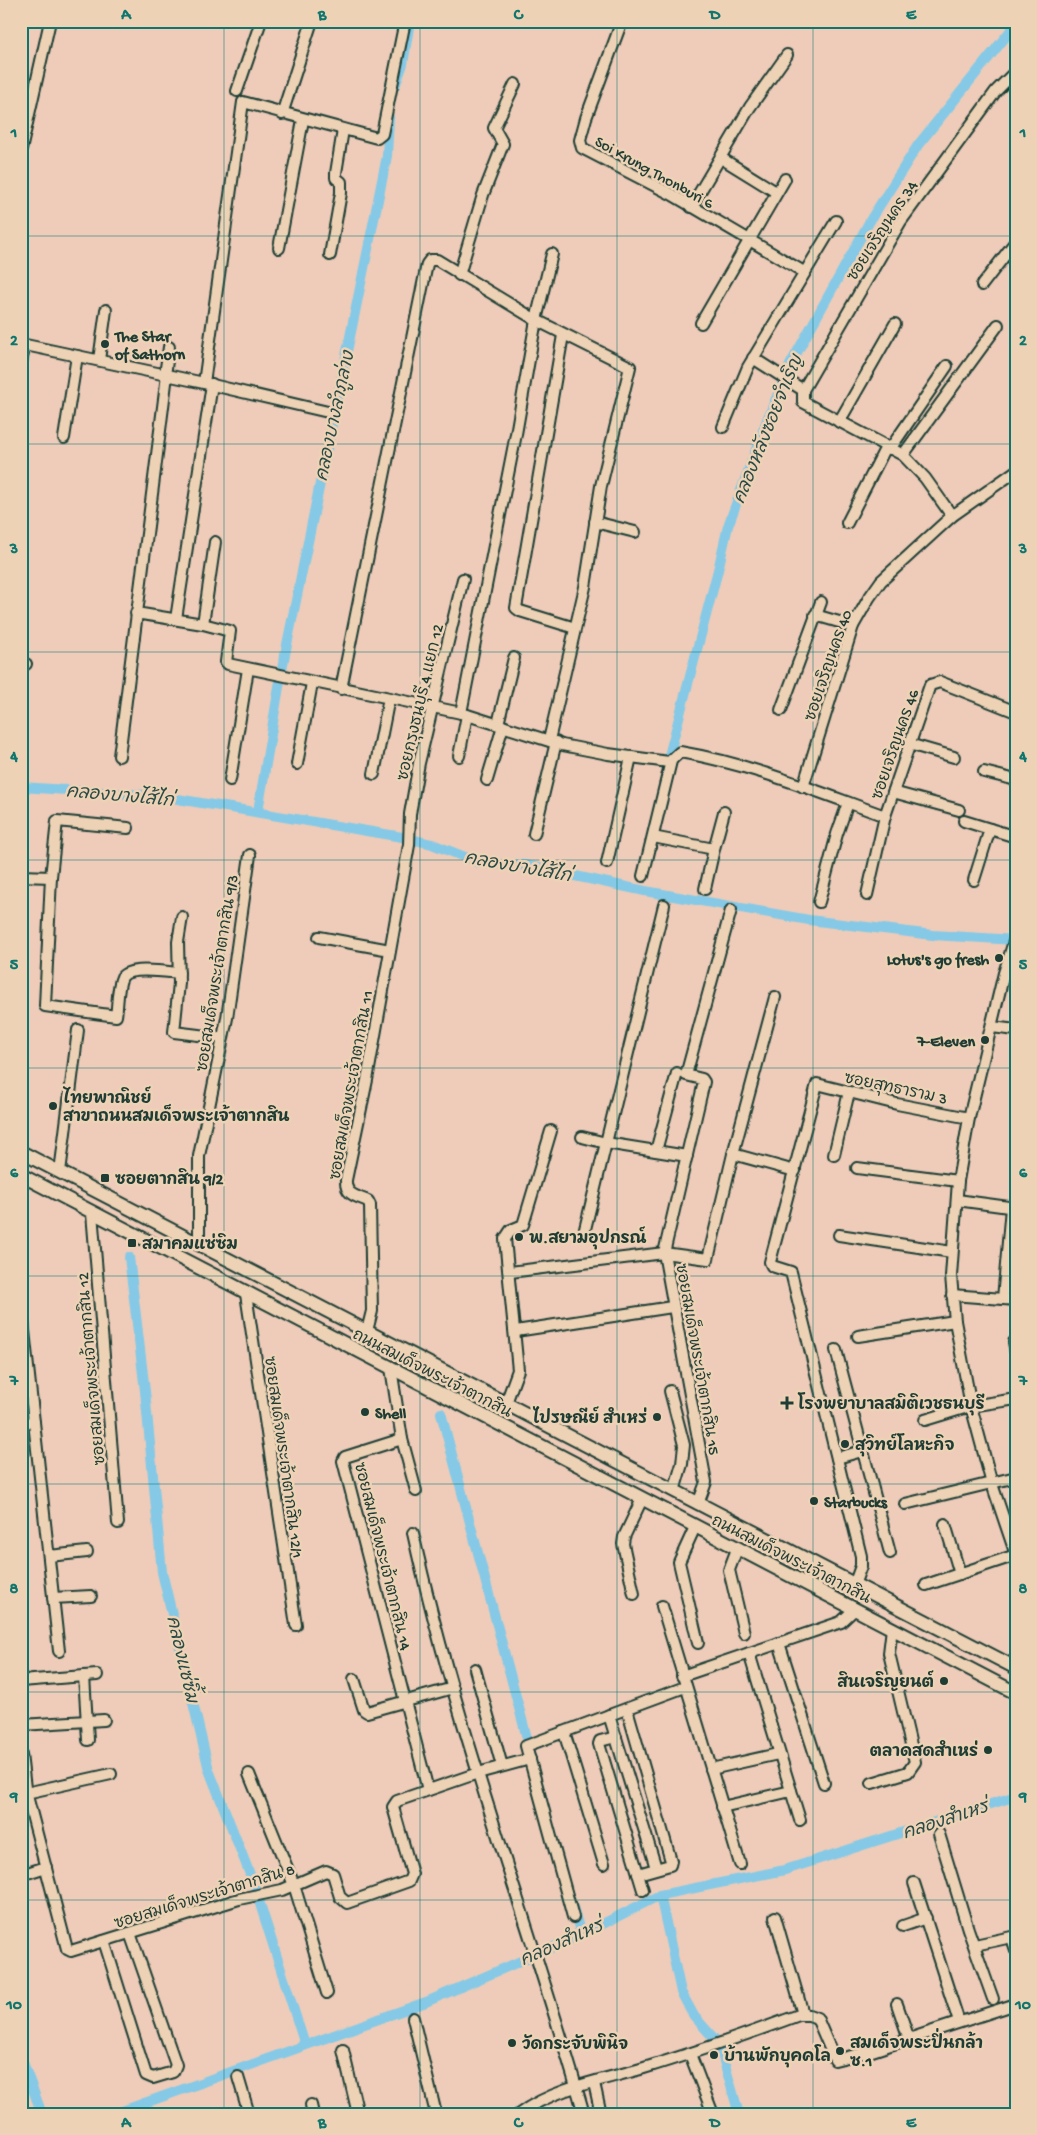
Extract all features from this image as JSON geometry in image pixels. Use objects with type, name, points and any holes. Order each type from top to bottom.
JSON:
[{"type":"main road","name":"ถนนสมเด็จพระเจ้าตากสิน","points":[[21,1152],[1016,1668]]},
{"type":"main road","name":"ถนนสมเด็จพระเจ้าตากสิน","points":[[21,1175],[246,1294],[1016,1693]]},
{"type":"main road","points":[[671,1514],[677,1493]]},
{"type":"main road","points":[[700,1529],[713,1512]]},
{"type":"street","points":[[21,150],[50,21]]},
{"type":"street","points":[[237,90],[261,21]]},
{"type":"street","points":[[282,114],[312,21]]},
{"type":"street","points":[[176,619],[208,384],[243,102],[303,120],[377,138],[382,134],[406,21]]},
{"type":"street","name":"Soi Krung Thonburi 6","points":[[622,21],[586,118],[580,143],[585,151],[671,194],[691,208],[804,272]]},
{"type":"street","points":[[691,208],[750,107],[787,55]]},
{"type":"street","name":"ซอยเจริญนคร 34","points":[[803,390],[900,221],[996,91],[1016,71]]},
{"type":"street","points":[[459,275],[483,195],[503,144],[494,128],[515,84]]},
{"type":"street","points":[[279,248],[303,120]]},
{"type":"street","points":[[330,254],[341,193],[341,182],[336,178],[336,173],[343,130]]},
{"type":"street","points":[[721,158],[776,192]]},
{"type":"street","points":[[701,323],[784,179]]},
{"type":"street","points":[[723,427],[753,358],[836,221]]},
{"type":"street","points":[[982,285],[1016,241]]},
{"type":"street","points":[[459,756],[464,714],[536,320],[552,254]]},
{"type":"street","points":[[341,689],[428,264],[430,260],[437,260],[459,275],[563,335],[630,367],[601,486],[534,834]]},
{"type":"street","points":[[99,360],[106,310]]},
{"type":"street","points":[[839,422],[895,324]]},
{"type":"street","points":[[903,455],[998,325]]},
{"type":"street","points":[[563,335],[516,608],[520,611],[575,628]]},
{"type":"street","points":[[21,362],[23,345],[99,360],[328,412]]},
{"type":"street","points":[[119,756],[169,347]]},
{"type":"street","points":[[64,438],[77,356]]},
{"type":"street","points":[[753,358],[803,390],[804,402],[903,455],[925,478],[952,516]]},
{"type":"street","points":[[847,523],[888,448],[947,366]]},
{"type":"street","name":"ซอยเจริญนคร 40","points":[[802,787],[853,626],[881,582],[952,516],[1016,472]]},
{"type":"street","points":[[595,522],[635,532]]},
{"type":"street","points":[[203,624],[215,542]]},
{"type":"street","name":"ซอยกรุงธนบุรี 4 แยก 12","points":[[409,832],[419,763],[463,579]]},
{"type":"street","points":[[781,710],[821,602]]},
{"type":"street","points":[[136,613],[203,624],[230,631],[226,664],[464,714],[553,741],[608,754],[667,761],[680,752],[707,756],[885,816]]},
{"type":"street","points":[[815,615],[853,626]]},
{"type":"street","points":[[487,780],[501,725],[514,658]]},
{"type":"street","points":[[230,780],[248,669]]},
{"type":"street","name":"ซอยเจริญนคร 46","points":[[867,895],[885,816],[930,685],[936,681],[1016,712]]},
{"type":"street","points":[[297,764],[312,683]]},
{"type":"street","points":[[374,774],[389,698]]},
{"type":"street","points":[[909,744],[954,757]]},
{"type":"street","points":[[607,863],[631,757]]},
{"type":"street","points":[[644,876],[667,761]]},
{"type":"street","points":[[984,772],[1016,780]]},
{"type":"street","points":[[893,792],[959,810]]},
{"type":"street","points":[[819,902],[839,826],[848,803]]},
{"type":"street","points":[[705,889],[724,812]]},
{"type":"street","points":[[128,828],[56,821],[51,877],[46,1006],[116,1016],[120,983],[127,972],[142,970],[179,973]]},
{"type":"street","points":[[964,821],[1016,837]]},
{"type":"street","points":[[974,880],[990,829]]},
{"type":"street","name":"ซอยสมเด็จพระเจ้าตากสิน 11","points":[[367,1331],[372,1311],[370,1205],[368,1201],[349,1194],[346,1188],[346,1180],[390,950],[409,845],[409,832]]},
{"type":"street","points":[[653,837],[714,848]]},
{"type":"street","name":"ซอยสมเด็จพระเจ้าตากสิน 9/3","points":[[199,1244],[199,1156],[223,1038],[250,855]]},
{"type":"street","points":[[21,876],[51,877]]},
{"type":"street","points":[[585,1229],[664,905]]},
{"type":"street","name":"ซอยสมเด็จพระเจ้าตากสิน 15","points":[[698,1504],[706,1482],[672,1307],[664,1253],[704,1082],[702,1079],[686,1075],[731,910]]},
{"type":"street","points":[[182,918],[178,942],[179,973],[174,1032],[223,1038]]},
{"type":"street","points":[[319,937],[390,950]]},
{"type":"street","points":[[926,1584],[1016,1555],[992,1484],[971,1406],[954,1321],[952,1294],[952,1252],[958,1181],[969,1118],[1004,973],[1015,940]]},
{"type":"street","points":[[510,1272],[664,1253],[708,1259],[733,1154],[775,997]]},
{"type":"street","points":[[992,1027],[1016,1030]]},
{"type":"street","points":[[60,1172],[78,1030]]},
{"type":"street","points":[[656,1151],[677,1073]]},
{"type":"street","name":"ซอยสุทธาราม 3","points":[[795,1171],[818,1084],[896,1104],[969,1118]]},
{"type":"street","points":[[834,1155],[849,1092]]},
{"type":"street","points":[[506,1403],[518,1370],[506,1234],[523,1225],[550,1131]]},
{"type":"street","points":[[582,1137],[606,1143],[687,1156]]},
{"type":"street","points":[[733,1154],[795,1171],[770,1262],[772,1266],[791,1272],[861,1556],[861,1566],[854,1585]]},
{"type":"street","points":[[857,1168],[958,1181]]},
{"type":"street","points":[[957,1200],[1013,1207],[1003,1300]]},
{"type":"street","name":"ซอยสมเด็จพระเจ้าตากสิน 12","points":[[92,1213],[118,1523]]},
{"type":"street","points":[[839,1235],[952,1252]]},
{"type":"street","name":"ซอยสมเด็จพระเจ้าตากสิน 12/1","points":[[246,1294],[296,1625]]},
{"type":"street","points":[[952,1294],[1016,1300]]},
{"type":"street","points":[[21,1303],[59,1651]]},
{"type":"street","points":[[516,1331],[672,1307]]},
{"type":"street","points":[[858,1336],[954,1321]]},
{"type":"street","points":[[1014,1342],[1016,1353]]},
{"type":"street","points":[[836,1350],[890,1553]]},
{"type":"street","points":[[391,1368],[402,1439],[416,1491]]},
{"type":"street","points":[[670,1391],[684,1445],[677,1493]]},
{"type":"street","points":[[925,1420],[971,1406],[1016,1399]]},
{"type":"street","points":[[21,1423],[34,1422]]},
{"type":"street","name":"ซอยสมเด็จพระเจ้าตากสิน 14","points":[[402,1439],[345,1457],[343,1461],[428,1790]]},
{"type":"street","points":[[837,1458],[862,1451]]},
{"type":"street","points":[[905,1504],[1016,1478]]},
{"type":"street","points":[[634,1594],[623,1544],[624,1537],[642,1499]]},
{"type":"street","points":[[945,1524],[960,1574]]},
{"type":"street","points":[[698,1644],[679,1562],[700,1529]]},
{"type":"street","points":[[413,1533],[426,1590],[478,1773],[532,1938],[584,2114]]},
{"type":"street","points":[[737,1549],[729,1570],[744,1632]]},
{"type":"street","points":[[49,1556],[87,1552]]},
{"type":"street","points":[[53,1598],[92,1596]]},
{"type":"street","points":[[662,1606],[740,1864]]},
{"type":"street","points":[[574,1917],[526,1746],[627,1709],[684,1681],[749,1653],[841,1622],[855,1609]]},
{"type":"street","points":[[872,1783],[908,1772],[915,1762],[889,1653],[892,1628]]},
{"type":"street","points":[[778,1643],[824,1783]]},
{"type":"street","points":[[749,1653],[778,1754],[800,1820]]},
{"type":"street","points":[[474,1669],[502,1766]]},
{"type":"street","points":[[21,1681],[97,1675]]},
{"type":"street","points":[[84,1676],[88,1740]]},
{"type":"street","points":[[354,1679],[367,1712],[453,1688]]},
{"type":"street","points":[[627,1709],[671,1860],[670,1865],[638,1874]]},
{"type":"street","points":[[609,1715],[656,1868]]},
{"type":"street","points":[[21,1725],[104,1720]]},
{"type":"street","points":[[564,1732],[604,1864]]},
{"type":"street","points":[[616,1737],[600,1741],[599,1744],[643,1890]]},
{"type":"street","name":"ซอยสมเด็จพระเจ้าตากสิน 8","points":[[21,1754],[26,1793],[69,1950],[239,1899],[282,1890],[326,1871],[330,1872],[340,1897],[346,1903],[409,1881],[412,1874],[393,1807],[397,1801],[428,1790]]},
{"type":"street","points":[[711,1769],[778,1754]]},
{"type":"street","points":[[428,1790],[478,1773],[530,1759]]},
{"type":"street","points":[[26,1793],[111,1774]]},
{"type":"street","points":[[250,1774],[294,1885],[327,1993]]},
{"type":"street","points":[[722,1807],[790,1791]]},
{"type":"street","points":[[940,1834],[968,1929],[976,1946],[993,1999]]},
{"type":"street","points":[[21,1875],[46,1868]]},
{"type":"street","points":[[914,1883],[959,2022]]},
{"type":"street","points":[[775,1917],[803,2014]]},
{"type":"street","points":[[903,1926],[926,1918]]},
{"type":"street","points":[[104,1941],[146,2075],[153,2078],[173,2072],[176,2065],[130,1932]]},
{"type":"street","points":[[976,1946],[1014,1937],[1016,1950]]},
{"type":"street","points":[[897,2004],[909,2039]]},
{"type":"street","points":[[519,2114],[535,2104],[577,2088],[690,2054],[803,2014],[817,2018],[835,2060],[909,2039],[1016,2004]]},
{"type":"street","points":[[413,2018],[436,2114]]},
{"type":"street","points":[[343,2050],[358,2114]]},
{"type":"street","points":[[690,2054],[713,2114]]},
{"type":"street","points":[[238,2077],[249,2114]]},
{"type":"street","points":[[594,2083],[601,2114]]},
{"type":"waterway","name":"คลองบางลำภูล่าง","points":[[395,86],[403,64],[410,21]]},
{"type":"waterway","name":"คลองหลังซอยจำเริญ","points":[[666,767],[728,526],[765,425],[790,365],[871,219],[918,145],[1016,24]]},
{"type":"waterway","name":"คลองบางลำภูล่าง","points":[[258,811],[282,669],[387,156],[389,117]]},
{"type":"waterway","name":"คลองบางไส้ไก่","points":[[21,787],[160,796],[402,837],[432,844],[480,863],[524,865],[645,891],[809,920],[933,935],[1016,940]]},
{"type":"waterway","name":"คลองแซ่ซิ้ม","points":[[129,1257],[145,1391],[162,1572],[209,1770],[253,1882],[305,2045]]},
{"type":"waterway","points":[[441,1413],[528,1742]]},
{"type":"waterway","name":"คลองสำเหร่","points":[[114,2114],[426,2002],[581,1935],[660,1895],[785,1870],[1016,1796]]},
{"type":"waterway","points":[[660,1895],[681,1992],[694,2016],[719,2044],[739,2114]]},
{"type":"waterway","points":[[573,1907],[581,1935]]},
{"type":"waterway","points":[[21,2057],[42,2114]]},
{"type":"place","name":"The Star of Sathorn","points":[[105,344]]},
{"type":"place","name":"Lotus's go fresh","points":[[999,958]]},
{"type":"place","name":"7-Eleven","points":[[985,1040]]},
{"type":"place","name":"ไทยพาณิชย์ สาขาถนนสมเด็จพระเจ้าตากสิน","points":[[53,1106]]},
{"type":"place","name":"ซอยตากสิน 9/2","points":[[105,1178]]},
{"type":"place","name":"พ.สยามอุปกรณ์","points":[[519,1237]]},
{"type":"place","name":"สมาคมแซ่ซิม","points":[[132,1243]]},
{"type":"place","name":"โรงพยาบาลสมิติเวชธนบุรี","points":[[787,1403]]},
{"type":"place","name":"Shell","points":[[365,1412]]},
{"type":"place","name":"ไปรษณีย์ สำเหร่","points":[[657,1417]]},
{"type":"place","name":"สุวิทย์โลหะกิจ","points":[[845,1444]]},
{"type":"place","name":"Starbucks","points":[[814,1501]]},
{"type":"place","name":"สินเจริญยนต์","points":[[944,1681]]},
{"type":"place","name":"ตลาดสดสำเหร่","points":[[988,1750]]},
{"type":"place","name":"วัดกระจับพินิจ","points":[[512,2043]]},
{"type":"place","name":"สมเด็จพระปิ่นกล้า ซ.1","points":[[840,2051]]},
{"type":"place","name":"บ้านพักบุคคโล","points":[[714,2055]]}]
